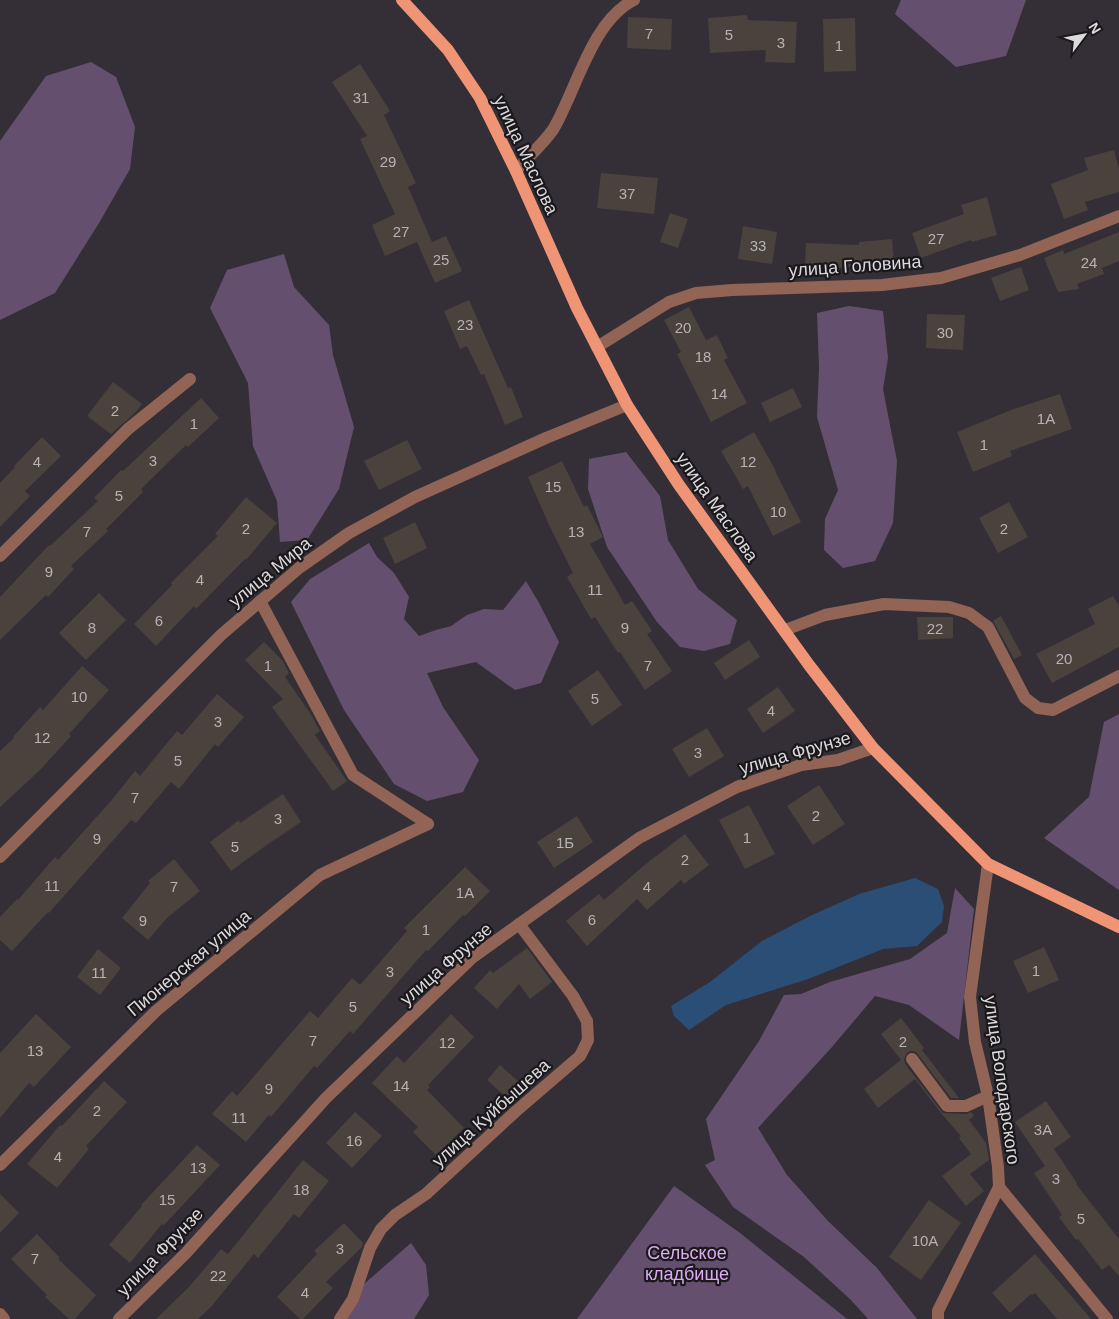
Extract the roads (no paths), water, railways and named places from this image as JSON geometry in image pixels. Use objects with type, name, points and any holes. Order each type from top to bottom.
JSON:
[{"type":"main road","name":"улица Маслова","points":[[404,2],[448,50],[480,98],[516,171],[577,308],[627,405],[679,485],[784,630],[873,748],[988,864],[1119,927]]},
{"type":"street","points":[[516,171],[553,130],[593,42],[608,20],[623,5],[634,0]]},
{"type":"street","name":"улица Головина","points":[[597,347],[669,302],[696,294],[732,290],[882,285],[941,278],[1020,255],[1119,216]]},
{"type":"street","points":[[0,556],[128,429],[190,379]]},
{"type":"street","name":"улица Мира","points":[[0,858],[221,635],[299,568],[349,533],[415,497],[546,438],[627,405]]},
{"type":"street","name":"Пионерская улица","points":[[0,1165],[156,1011],[320,875],[428,824],[353,775],[260,602]]},
{"type":"street","points":[[784,630],[825,615],[884,604],[949,607],[969,613],[988,627],[1025,698],[1038,708],[1053,710],[1119,676]]},
{"type":"street","name":"улица Фрунзе","points":[[120,1319],[186,1253],[326,1098],[472,958],[639,838],[737,788],[801,765],[838,760],[873,748]]},
{"type":"street","name":"улица Володарского","points":[[938,1319],[938,1311],[999,1187],[998,1166],[988,1096],[975,1042],[970,997],[988,864]]},
{"type":"street","name":"улица Куйбышева","points":[[340,1319],[353,1299],[370,1248],[381,1230],[395,1215],[426,1194],[515,1112],[567,1069],[580,1056],[588,1040],[587,1020],[573,996],[519,924]]},
{"type":"street","points":[[912,1059],[947,1106],[966,1106],[988,1096]]},
{"type":"street","points":[[999,1187],[1107,1319]]},
{"type":"street","points":[[0,1314],[4,1319]]},
{"type":"water","points":[[915,878],[938,889],[944,906],[942,922],[917,946],[883,949],[808,979],[726,1005],[689,1030],[674,1016],[671,1006],[710,982],[762,941],[808,917],[859,894]]},
{"type":"park label","name":"Сельское кладбище","points":[[687,1263]]}]
